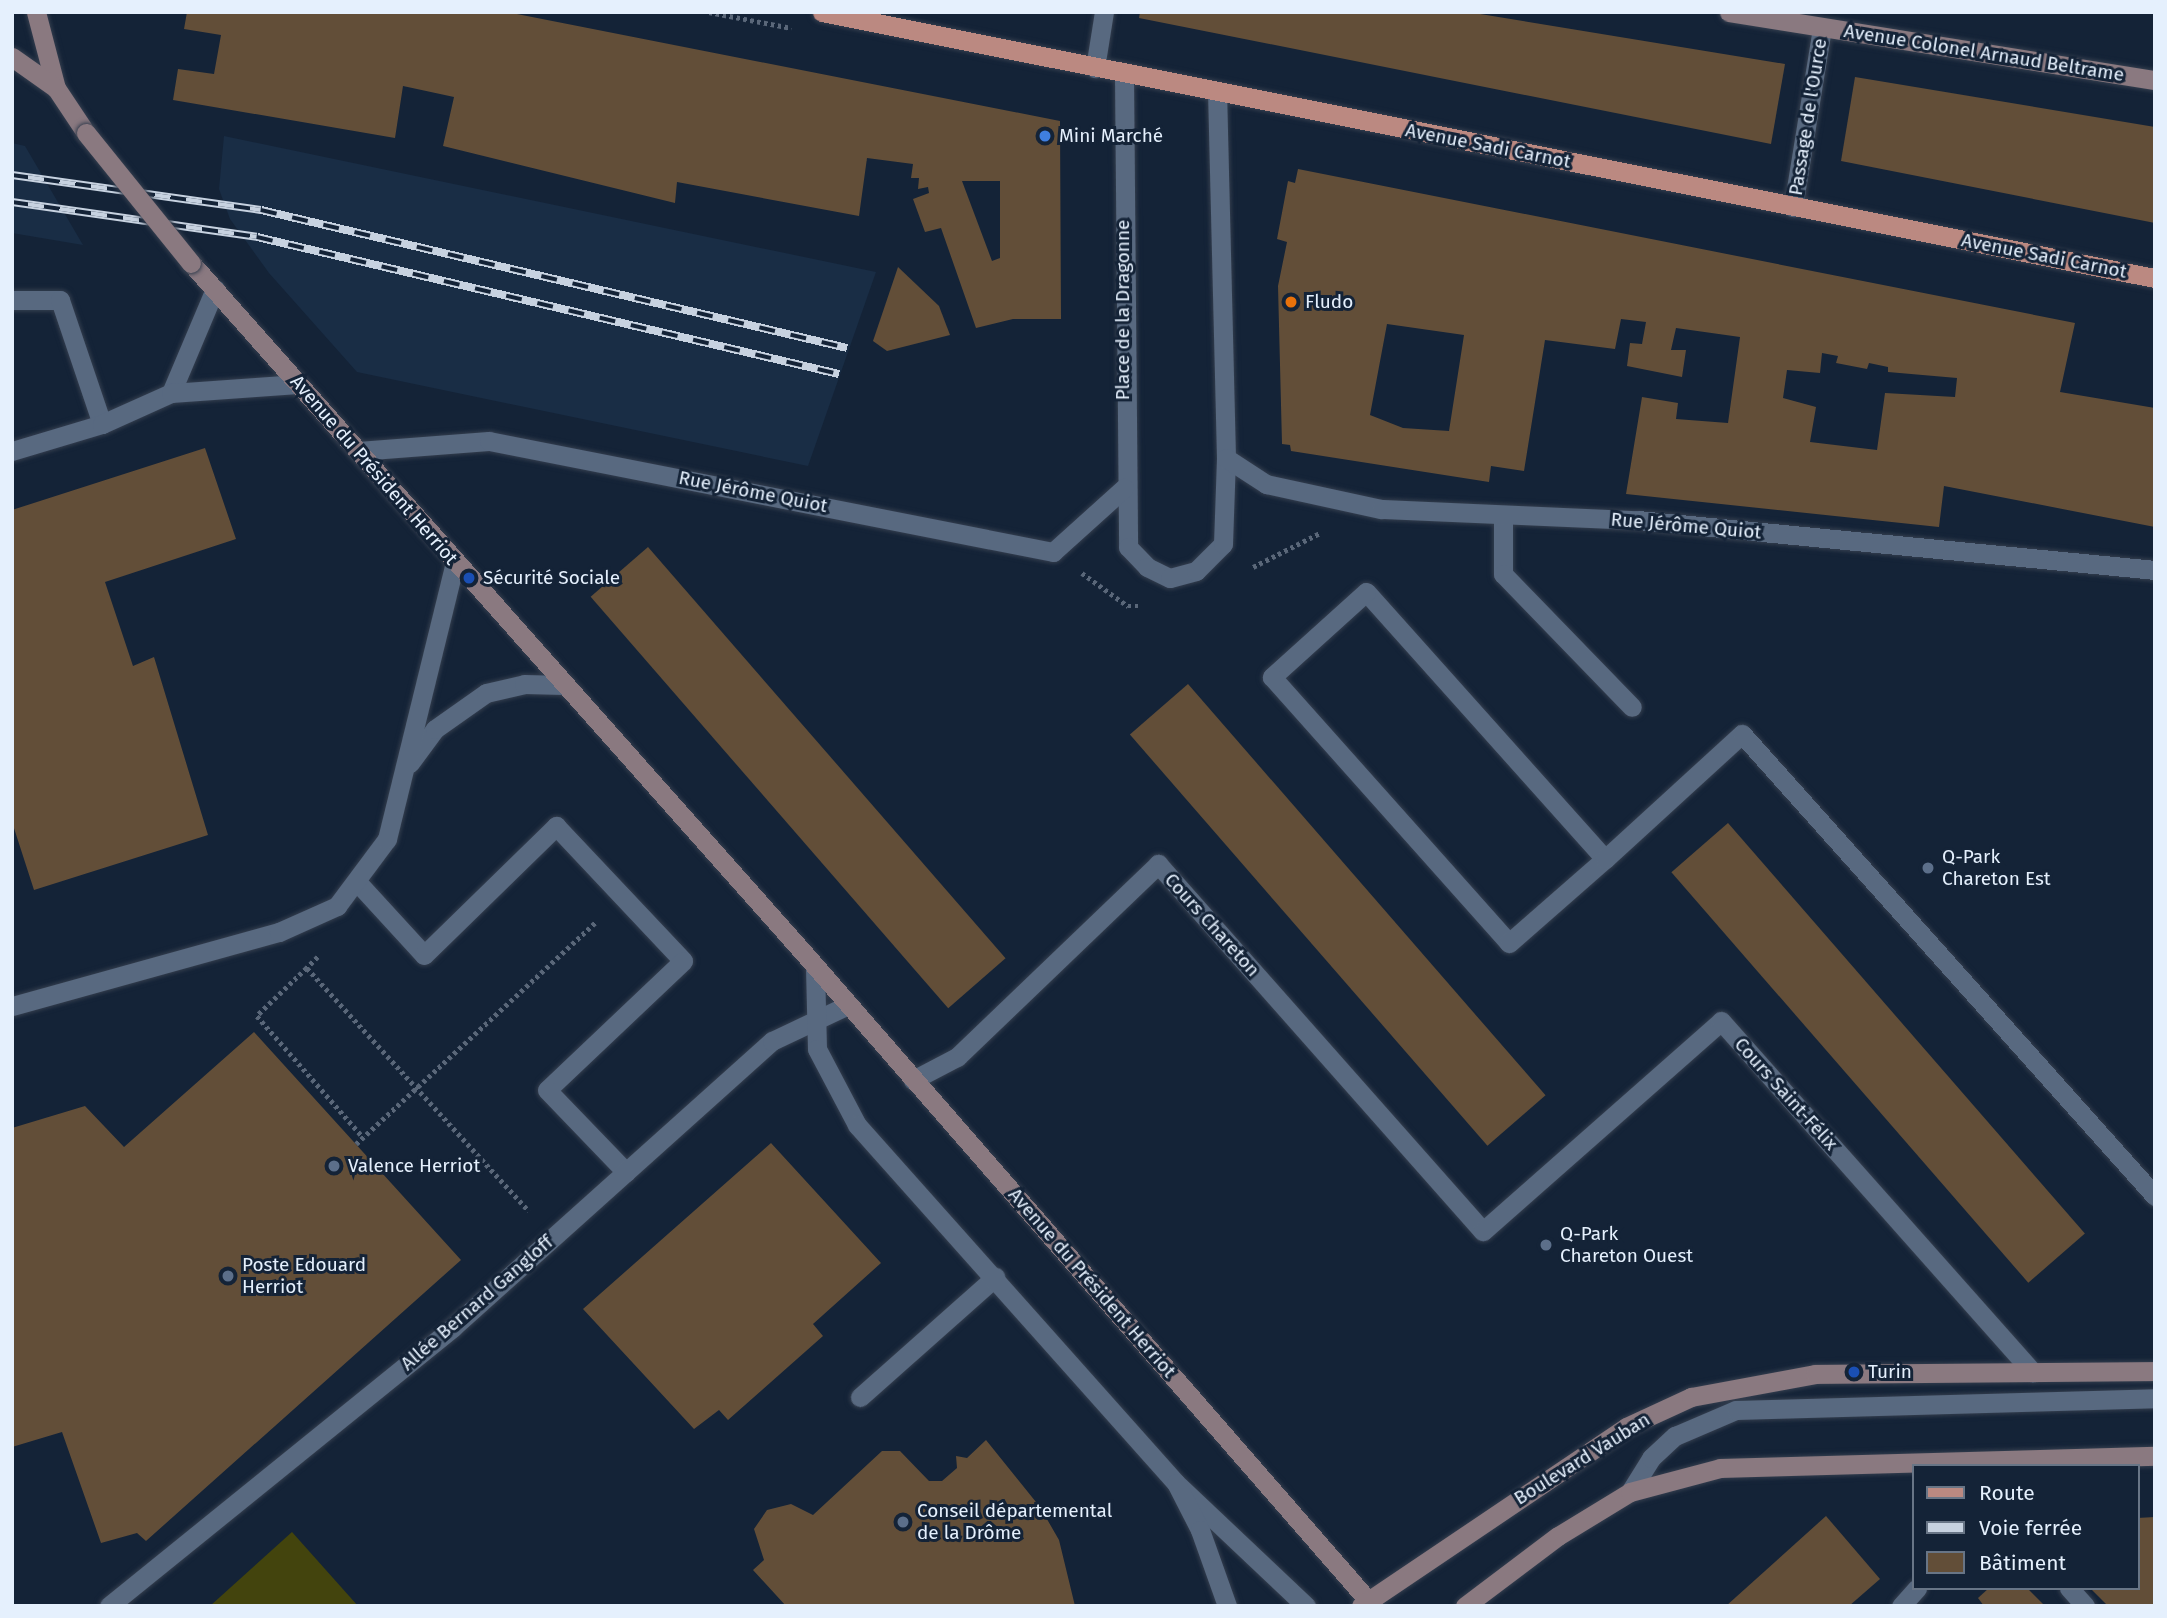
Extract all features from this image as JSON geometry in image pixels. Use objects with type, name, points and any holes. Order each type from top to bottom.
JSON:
[{"type":"main road","name":"Avenue du Président Herriot","points":[[36,12],[56,88],[86,133],[215,289],[815,967],[846,1006],[1367,1604]]},
{"type":"main road","name":"Avenue Sadi Carnot","points":[[822,12],[2155,278]]},
{"type":"main road","name":"Avenue Colonel Arnaud Beltrame","points":[[1730,12],[2155,80]]},
{"type":"main road","name":"Avenue du Président Herriot","points":[[12,57],[56,88]]},
{"type":"main road","name":"Boulevard Vauban","points":[[1367,1604],[1626,1427],[1691,1397],[1815,1374],[2155,1371]]},
{"type":"main road","points":[[1465,1606],[1490,1596],[1558,1536],[1630,1492],[1720,1468],[2155,1457]]},
{"type":"street","points":[[1095,68],[1104,12]]},
{"type":"street","name":"Passage de l'Ource","points":[[1793,206],[1822,27]]},
{"type":"street","name":"Place de la Dragonne","points":[[1124,74],[1124,488],[1128,547],[1147,567],[1170,578],[1196,571],[1223,544],[1226,458]]},
{"type":"street","points":[[1217,92],[1226,458]]},
{"type":"street","points":[[171,393],[215,289]]},
{"type":"street","points":[[12,300],[60,300],[102,424]]},
{"type":"street","points":[[12,451],[102,424],[171,393],[298,384]]},
{"type":"street","name":"Rue Jérôme Quiot","points":[[358,451],[489,441],[1053,552],[1124,488]]},
{"type":"street","name":"Rue Jérôme Quiot","points":[[1226,458],[1266,484],[1381,509],[1638,520],[2155,570]]},
{"type":"street","points":[[1503,515],[1503,574],[1632,707]]},
{"type":"street","points":[[12,1006],[279,932],[337,906],[359,884],[387,839],[455,562]]},
{"type":"street","points":[[1605,859],[1366,592],[1272,677],[1509,943],[1605,859],[1742,734],[2155,1196]]},
{"type":"street","points":[[405,770],[435,729],[486,693],[524,684],[564,685]]},
{"type":"street","points":[[359,884],[424,955],[556,826],[683,961],[547,1090],[626,1172]]},
{"type":"street","name":"Cours Chareton","points":[[913,1080],[957,1057],[1158,864],[1483,1231]]},
{"type":"street","points":[[815,967],[817,1049],[857,1125],[1176,1483],[1306,1606]]},
{"type":"street","name":"Allée Bernard Gangloff","points":[[109,1606],[452,1328],[772,1041],[846,1006]]},
{"type":"street","name":"Cours Saint-Félix","points":[[1483,1231],[1721,1021],[2033,1373]]},
{"type":"street","points":[[860,1397],[995,1277]]},
{"type":"street","points":[[1630,1492],[1651,1458],[1675,1436],[1736,1410],[2155,1398]]},
{"type":"street","points":[[1176,1483],[1205,1541],[1227,1606]]},
{"type":"street","points":[[1901,1606],[1915,1590]]},
{"type":"street","points":[[2071,1590],[2085,1606]]},
{"type":"path","points":[[355,1143],[623,897]]},
{"type":"path","points":[[327,949],[257,1016],[363,1137]]},
{"type":"path","points":[[307,968],[554,1237]]},
{"type":"shaded area","points":[[224,136],[876,272],[808,466],[357,372],[269,273],[230,219],[219,189]]},
{"type":"shaded area","points":[[12,143],[25,146],[83,245],[12,233]]},
{"type":"shaded area","points":[[292,1532],[358,1606],[210,1606]]},
{"type":"building","points":[[187,12],[507,12],[1060,121],[1061,319],[1013,319],[976,328],[941,228],[925,232],[913,199],[929,193],[928,187],[918,189],[919,178],[911,178],[913,164],[867,158],[859,216],[677,182],[675,203],[443,146],[454,97],[403,86],[395,138],[173,100],[178,69],[214,74],[221,35],[184,29]],"holes":[[[962,181],[1000,181],[1000,258],[992,261]]]},
{"type":"building","points":[[1140,12],[1468,12],[1785,64],[1771,144],[1139,18]]},
{"type":"building","points":[[1855,77],[2155,127],[2155,223],[1841,161]]},
{"type":"building","points":[[1298,169],[2075,323],[2060,392],[2155,408],[2155,527],[1944,486],[1939,527],[1626,494],[1642,397],[1678,403],[1676,419],[1728,423],[1740,337],[1676,328],[1671,350],[1686,350],[1682,377],[1627,366],[1630,343],[1642,344],[1646,322],[1621,319],[1615,349],[1545,340],[1524,471],[1491,466],[1489,482],[1291,451],[1290,445],[1282,444],[1278,286],[1287,242],[1277,239],[1288,181],[1295,183]],"holes":[[[1387,324],[1464,335],[1449,431],[1403,428],[1370,415]],[[1822,353],[1838,356],[1836,363],[1867,369],[1869,363],[1888,367],[1888,372],[1957,378],[1955,397],[1885,393],[1877,450],[1810,442],[1816,407],[1783,398],[1787,370],[1820,373]]]},
{"type":"building","points":[[898,267],[939,306],[950,335],[887,351],[873,341]]},
{"type":"building","points":[[205,448],[236,539],[105,582],[133,666],[154,657],[208,835],[34,890],[12,822],[12,510]]},
{"type":"building","points":[[648,547],[1006,958],[948,1008],[591,597]]},
{"type":"building","points":[[1188,684],[1546,1095],[1487,1146],[1130,735]]},
{"type":"building","points":[[1728,823],[2085,1234],[2028,1283],[1671,872]]},
{"type":"building","name":"Poste Edouard Herriot","points":[[254,1032],[461,1260],[146,1541],[137,1533],[101,1543],[62,1432],[12,1447],[12,1128],[85,1106],[124,1147]]},
{"type":"building","points":[[771,1143],[881,1263],[813,1324],[823,1336],[728,1420],[719,1410],[694,1429],[583,1309]]},
{"type":"building","name":"Conseil départemental de la Drôme","points":[[986,1440],[1040,1507],[1059,1540],[1075,1606],[786,1606],[753,1570],[764,1560],[754,1529],[767,1510],[791,1504],[813,1515],[882,1451],[900,1451],[929,1481],[942,1481],[957,1468],[956,1456],[967,1458]]},
{"type":"building","points":[[1826,1516],[1880,1579],[1849,1606],[1726,1606]]},
{"type":"building","points":[[2155,1517],[2155,1606],[2108,1606],[2092,1590],[2139,1590],[2139,1518]]},
{"type":"building","points":[[1987,1590],[2029,1590],[2045,1606],[1984,1606],[1978,1598]]},
{"type":"railway","points":[[12,175],[261,210],[847,348]]},
{"type":"railway","points":[[12,202],[257,237],[839,374]]},
{"type":"place","name":"Mini Marché","points":[[1045,136]]},
{"type":"place","name":"Fludo","points":[[1291,302]]},
{"type":"place","name":"Sécurité Sociale","points":[[469,578]]},
{"type":"place","name":"Q-Park Chareton Est","points":[[1928,868]]},
{"type":"place","name":"Valence Herriot","points":[[334,1166]]},
{"type":"place","name":"Q-Park Chareton Ouest","points":[[1546,1245]]},
{"type":"place","name":"Poste Edouard Herriot","points":[[228,1276]]},
{"type":"place","name":"Turin","points":[[1854,1372]]},
{"type":"place","name":"Conseil départemental de la Drôme","points":[[903,1522]]}]
